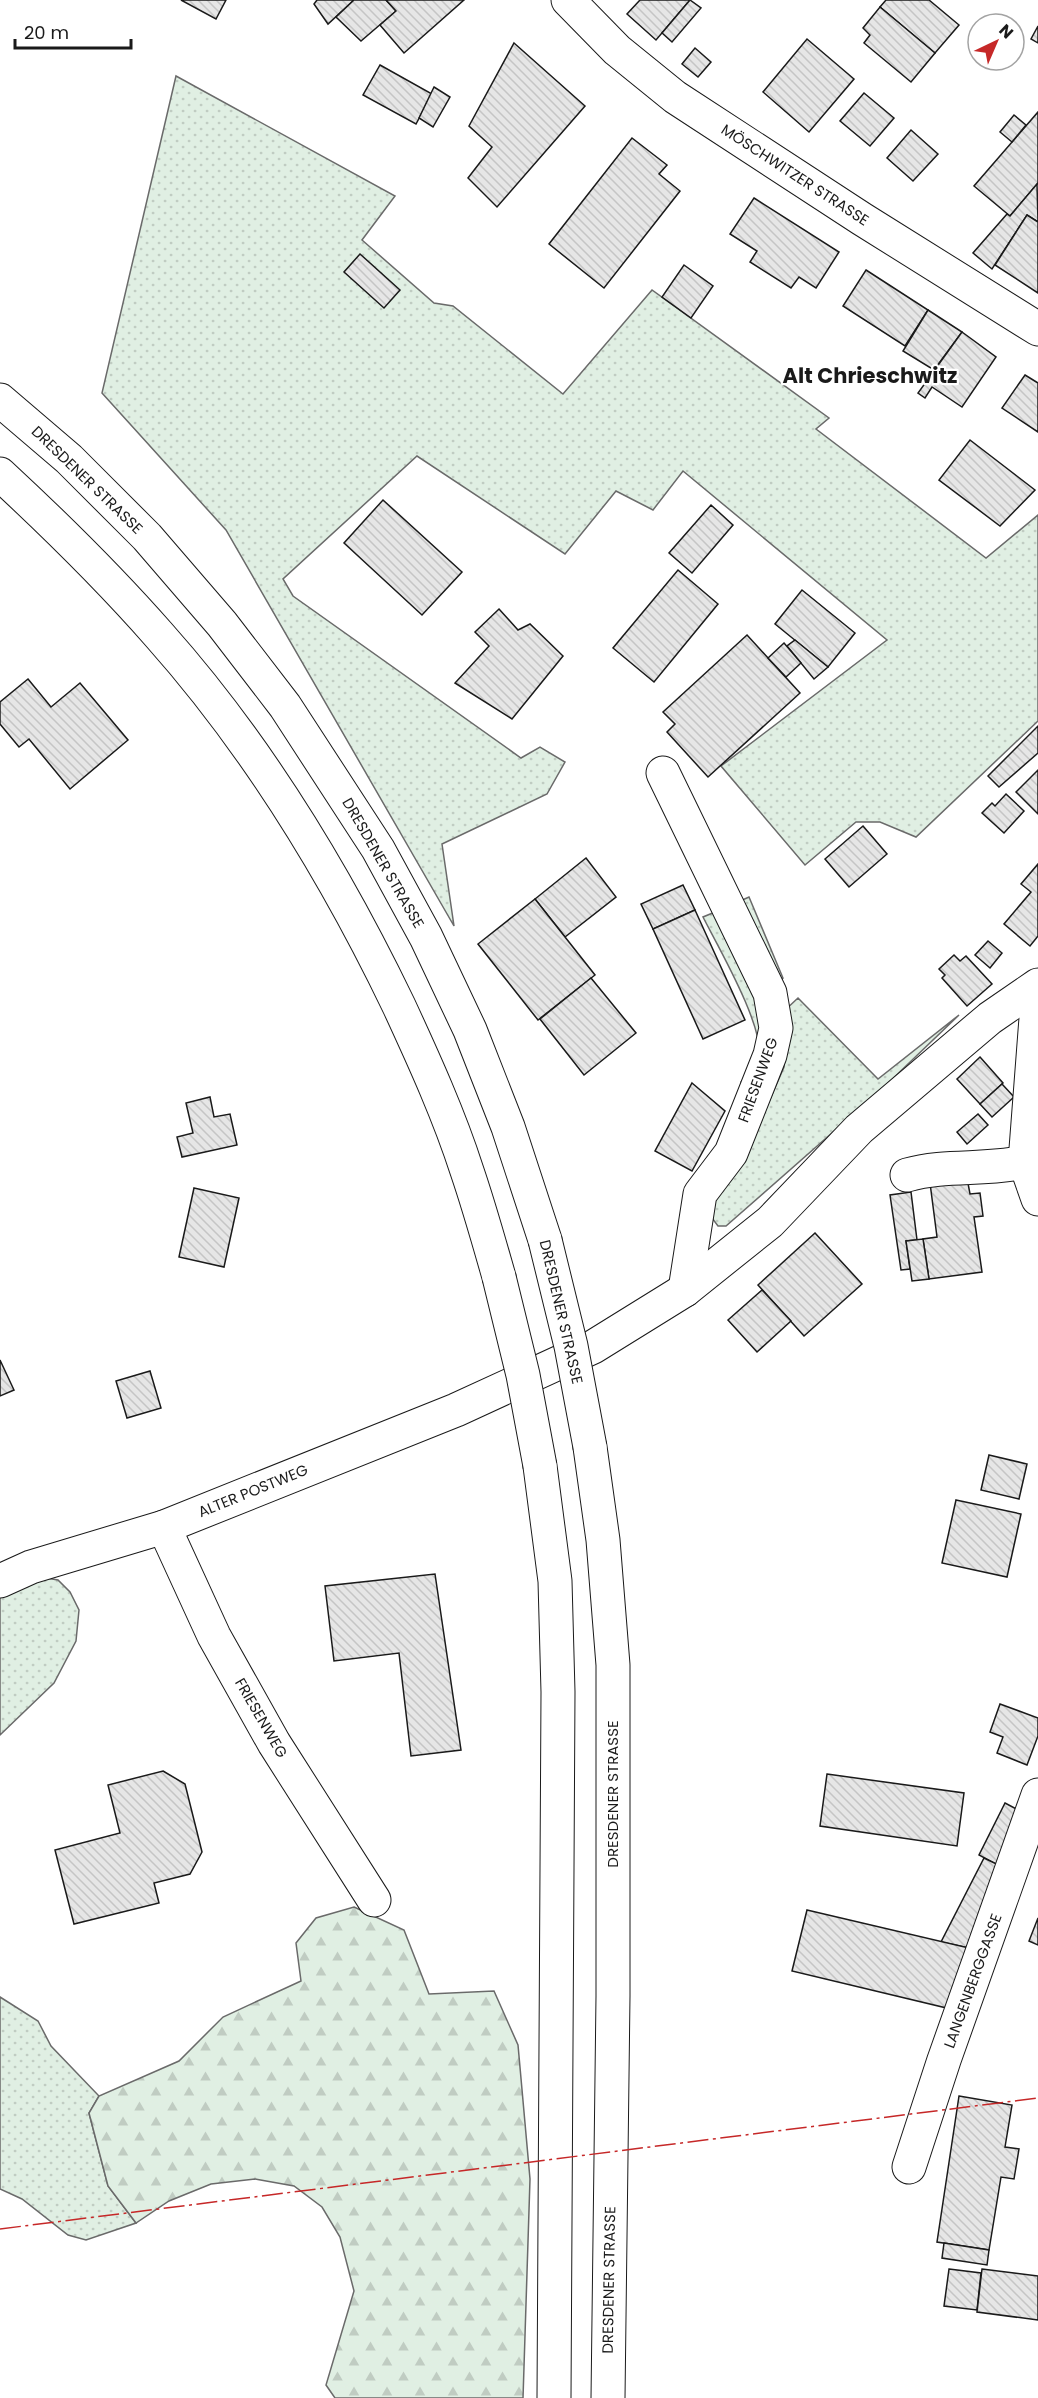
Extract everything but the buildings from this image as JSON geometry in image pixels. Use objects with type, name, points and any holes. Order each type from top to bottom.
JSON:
[{"type":"main road","name":"MÖSCHWITZER STRASSE","points":[[568,0],[617,50],[675,97],[862,219],[1038,329]]},
{"type":"main road","name":"DRESDENER STRASSE","points":[[0,400],[69,459],[139,530],[222,624],[285,706],[372,839],[426,937],[470,1030],[507,1127],[544,1240],[571,1346],[590,1447],[603,1540],[613,1665],[608,2398]]},
{"type":"main road","points":[[0,474],[75,544],[160,636],[219,709],[285,801],[334,880],[424,1061],[467,1169],[499,1277],[523,1375],[540,1466],[555,1581],[558,1692],[554,2398]]},
{"type":"main road","name":"FRIESENWEG","points":[[663,772],[770,993],[776,1028],[770,1055],[731,1153],[700,1194],[685,1290]]},
{"type":"main road","points":[[685,1290],[770,1222],[859,1129],[990,1018],[1038,985]]},
{"type":"main road","points":[[1038,992],[1025,1162],[1038,1199]]},
{"type":"main road","points":[[907,1175],[924,1170],[1008,1166],[1025,1162]]},
{"type":"main road","name":"ALTER POSTWEG","points":[[0,1581],[31,1567],[164,1527],[501,1390],[593,1347],[685,1290]]},
{"type":"main road","name":"FRIESENWEG","points":[[164,1527],[214,1636],[268,1733],[374,1900]]},
{"type":"main road","name":"LANGENBERGGASSE","points":[[909,2167],[944,2060],[1038,1796]]},
{"type":"green space","points":[[176,76],[395,196],[362,240],[434,303],[453,306],[563,394],[652,290],[829,418],[816,429],[986,558],[1038,515],[1038,721],[916,837],[880,822],[856,822],[805,865],[721,766],[887,640],[683,471],[653,510],[616,491],[565,554],[417,456],[283,579],[293,596],[521,758],[540,747],[565,762],[547,794],[442,844],[454,926],[226,530],[102,393]]},
{"type":"green space","points":[[749,897],[783,978],[773,990],[738,902]]},
{"type":"green space","points":[[720,910],[752,984],[763,1026],[764,1045],[761,1062],[746,1086],[741,1082],[757,1062],[759,1046],[739,988],[703,917]]},
{"type":"green space","points":[[798,998],[878,1079],[959,1015],[882,1089],[726,1226],[718,1226],[712,1218],[711,1200],[761,1120],[784,1067],[787,1036],[783,1012]]},
{"type":"green space","points":[[40,1577],[58,1580],[70,1592],[79,1610],[76,1641],[54,1683],[0,1735],[0,1592]]},
{"type":"green space","points":[[354,1907],[404,1930],[429,1994],[494,1991],[518,2045],[530,2179],[523,2398],[335,2398],[326,2385],[354,2291],[340,2237],[322,2207],[294,2186],[255,2179],[211,2184],[169,2201],[136,2223],[108,2186],[89,2113],[99,2096],[179,2061],[223,2017],[301,1981],[296,1943],[316,1918]]},
{"type":"green space","points":[[0,1997],[38,2021],[51,2046],[99,2096],[89,2113],[108,2186],[136,2223],[86,2240],[68,2235],[22,2199],[0,2189]]},
{"type":"power","points":[[0,2229],[1038,2098]]},
{"type":"district","name":"Alt Chrieschwitz","points":[[870,376]]}]
